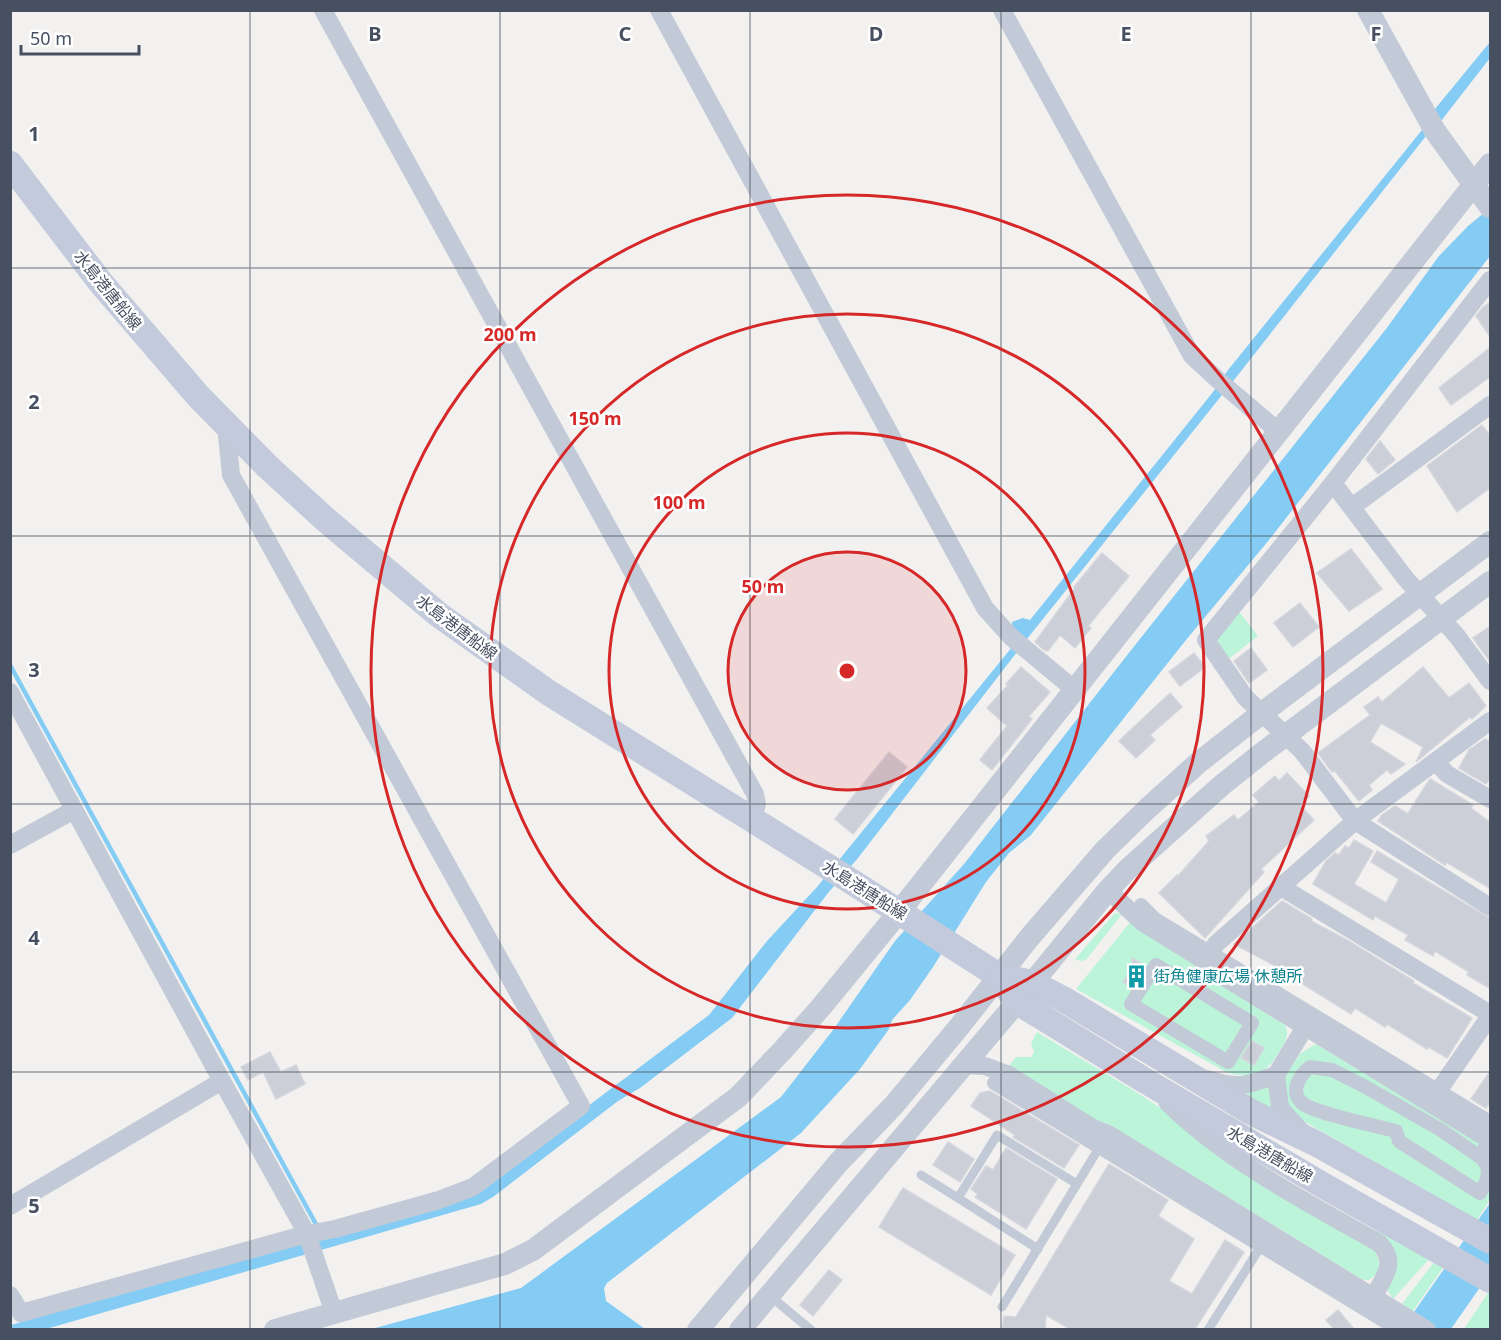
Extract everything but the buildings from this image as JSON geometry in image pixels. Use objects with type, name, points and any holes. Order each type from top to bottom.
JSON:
[{"type":"main road","name":"水島港唐船線","points":[[10,164],[101,283],[154,347],[226,426],[326,520],[448,621],[549,693],[1024,992],[1144,1080],[1491,1280]]},
{"type":"main road","name":"水島港唐船線","points":[[1024,992],[1182,1071],[1251,1112],[1317,1144],[1491,1241]]},
{"type":"street","points":[[323,10],[755,794],[758,804],[752,820]]},
{"type":"street","points":[[659,10],[985,608],[1017,642],[1075,690]]},
{"type":"street","points":[[1002,10],[1192,356],[1278,431]]},
{"type":"street","points":[[1368,10],[1430,124],[1484,198]]},
{"type":"street","points":[[275,1329],[505,1264],[533,1250],[738,1097],[904,915],[1075,690],[1278,431],[1484,198],[1491,164]]},
{"type":"street","points":[[1491,280],[1333,483],[1206,640],[1245,697],[1302,751],[1355,821],[1491,907]]},
{"type":"street","points":[[1352,507],[1491,405]]},
{"type":"street","points":[[10,1295],[21,1313],[314,1238],[439,1200],[473,1187],[581,1106],[231,475],[226,426]]},
{"type":"street","points":[[1333,483],[1491,681]]},
{"type":"street","points":[[698,1329],[839,1162],[894,1105],[964,1022],[1058,903],[1105,850],[1198,763],[1491,542]]},
{"type":"street","points":[[740,1329],[1108,890],[1222,785],[1491,582]]},
{"type":"street","points":[[12,700],[222,1081],[314,1238],[334,1313]]},
{"type":"street","points":[[1208,957],[1216,944],[1355,821],[1491,721]]},
{"type":"street","points":[[1436,762],[1448,774],[1491,799]]},
{"type":"street","points":[[10,845],[74,810]]},
{"type":"street","points":[[1282,885],[1491,1014],[1435,1097]]},
{"type":"street","points":[[1108,890],[1142,922],[1208,957],[1435,1097],[1485,1148],[1489,1171],[1487,1180],[1480,1193],[1399,1141],[1396,1131],[1318,1111],[1301,1102],[1296,1091],[1301,1074],[1310,1067],[1332,1070],[1441,1130],[1485,1148]]},
{"type":"street","points":[[1141,905],[1155,919],[1208,957],[1216,972],[1305,1026],[1435,1097],[1491,1122]]},
{"type":"street","points":[[1156,965],[1252,1023],[1228,1062],[1131,1004],[1156,965]]},
{"type":"street","points":[[1305,1026],[1276,1075],[1280,1108],[1300,1130],[1317,1144]]},
{"type":"street","points":[[963,1065],[986,1066],[1009,1075],[1093,1128],[1104,1141],[1261,1246],[1398,1323],[1427,1329]]},
{"type":"street","points":[[1182,1071],[1226,1084],[1245,1086],[1276,1075]]},
{"type":"street","points":[[1144,1080],[1180,1115],[1260,1175],[1379,1243],[1386,1250],[1389,1264],[1373,1297]]},
{"type":"street","points":[[10,1206],[222,1081]]},
{"type":"street","points":[[994,1083],[1104,1141],[1373,1297],[1398,1323]]},
{"type":"lane","points":[[958,1198],[997,1134],[1077,1184]]},
{"type":"lane","points":[[1002,1307],[1104,1141]]},
{"type":"lane","points":[[921,1175],[1038,1249]]},
{"type":"lane","points":[[1208,1329],[1261,1246]]},
{"type":"lane","points":[[769,1295],[811,1329]]},
{"type":"green space","points":[[1237,609],[1258,636],[1226,661],[1214,636]]},
{"type":"green space","points":[[1115,913],[1122,914],[1086,960],[1075,959]]},
{"type":"green space","points":[[1131,921],[1198,962],[1209,978],[1285,1025],[1287,1037],[1275,1059],[1267,1068],[1259,1073],[1247,1075],[1226,1072],[1076,989]]},
{"type":"green space","points":[[1037,1032],[1133,1090],[1370,1245],[1378,1259],[1377,1274],[1369,1280],[1363,1280],[1110,1125],[1092,1122],[1007,1068],[1016,1057],[1031,1057],[1034,1052],[1031,1043]]},
{"type":"green space","points":[[1316,1044],[1490,1150],[1490,1199],[1477,1220],[1293,1115],[1286,1104],[1282,1080],[1301,1053]]},
{"type":"green space","points":[[1272,1079],[1270,1097],[1278,1114],[1240,1092]]},
{"type":"green space","points":[[1373,1228],[1430,1258],[1393,1299],[1388,1291],[1383,1238]]},
{"type":"green space","points":[[1435,1261],[1444,1266],[1413,1311],[1402,1304]]},
{"type":"green space","points":[[1488,1293],[1490,1294],[1490,1329],[1464,1329]]},
{"type":"water","points":[[1490,42],[1490,58],[1027,639],[732,1018],[481,1204],[46,1329],[11,1330],[11,1325],[298,1241],[448,1203],[588,1106],[709,1015],[767,941],[817,887],[1012,647],[1012,622],[1023,618],[1030,620]]},
{"type":"water","points":[[1490,208],[1490,256],[1269,540],[1186,640],[1031,835],[1009,853],[986,882],[933,967],[910,1000],[892,1020],[889,1029],[860,1069],[801,1133],[607,1283],[604,1288],[606,1301],[645,1329],[368,1330],[521,1288],[781,1097],[833,1030],[895,941],[964,864],[1386,329],[1439,256],[1468,226]]},
{"type":"water","points":[[1490,1203],[1490,1273],[1451,1329],[1400,1330],[1414,1312]]},
{"type":"waterway","points":[[10,665],[317,1226]]},
{"type":"place","name":"街角健康広場 休憩所","points":[[1136,976]]}]
